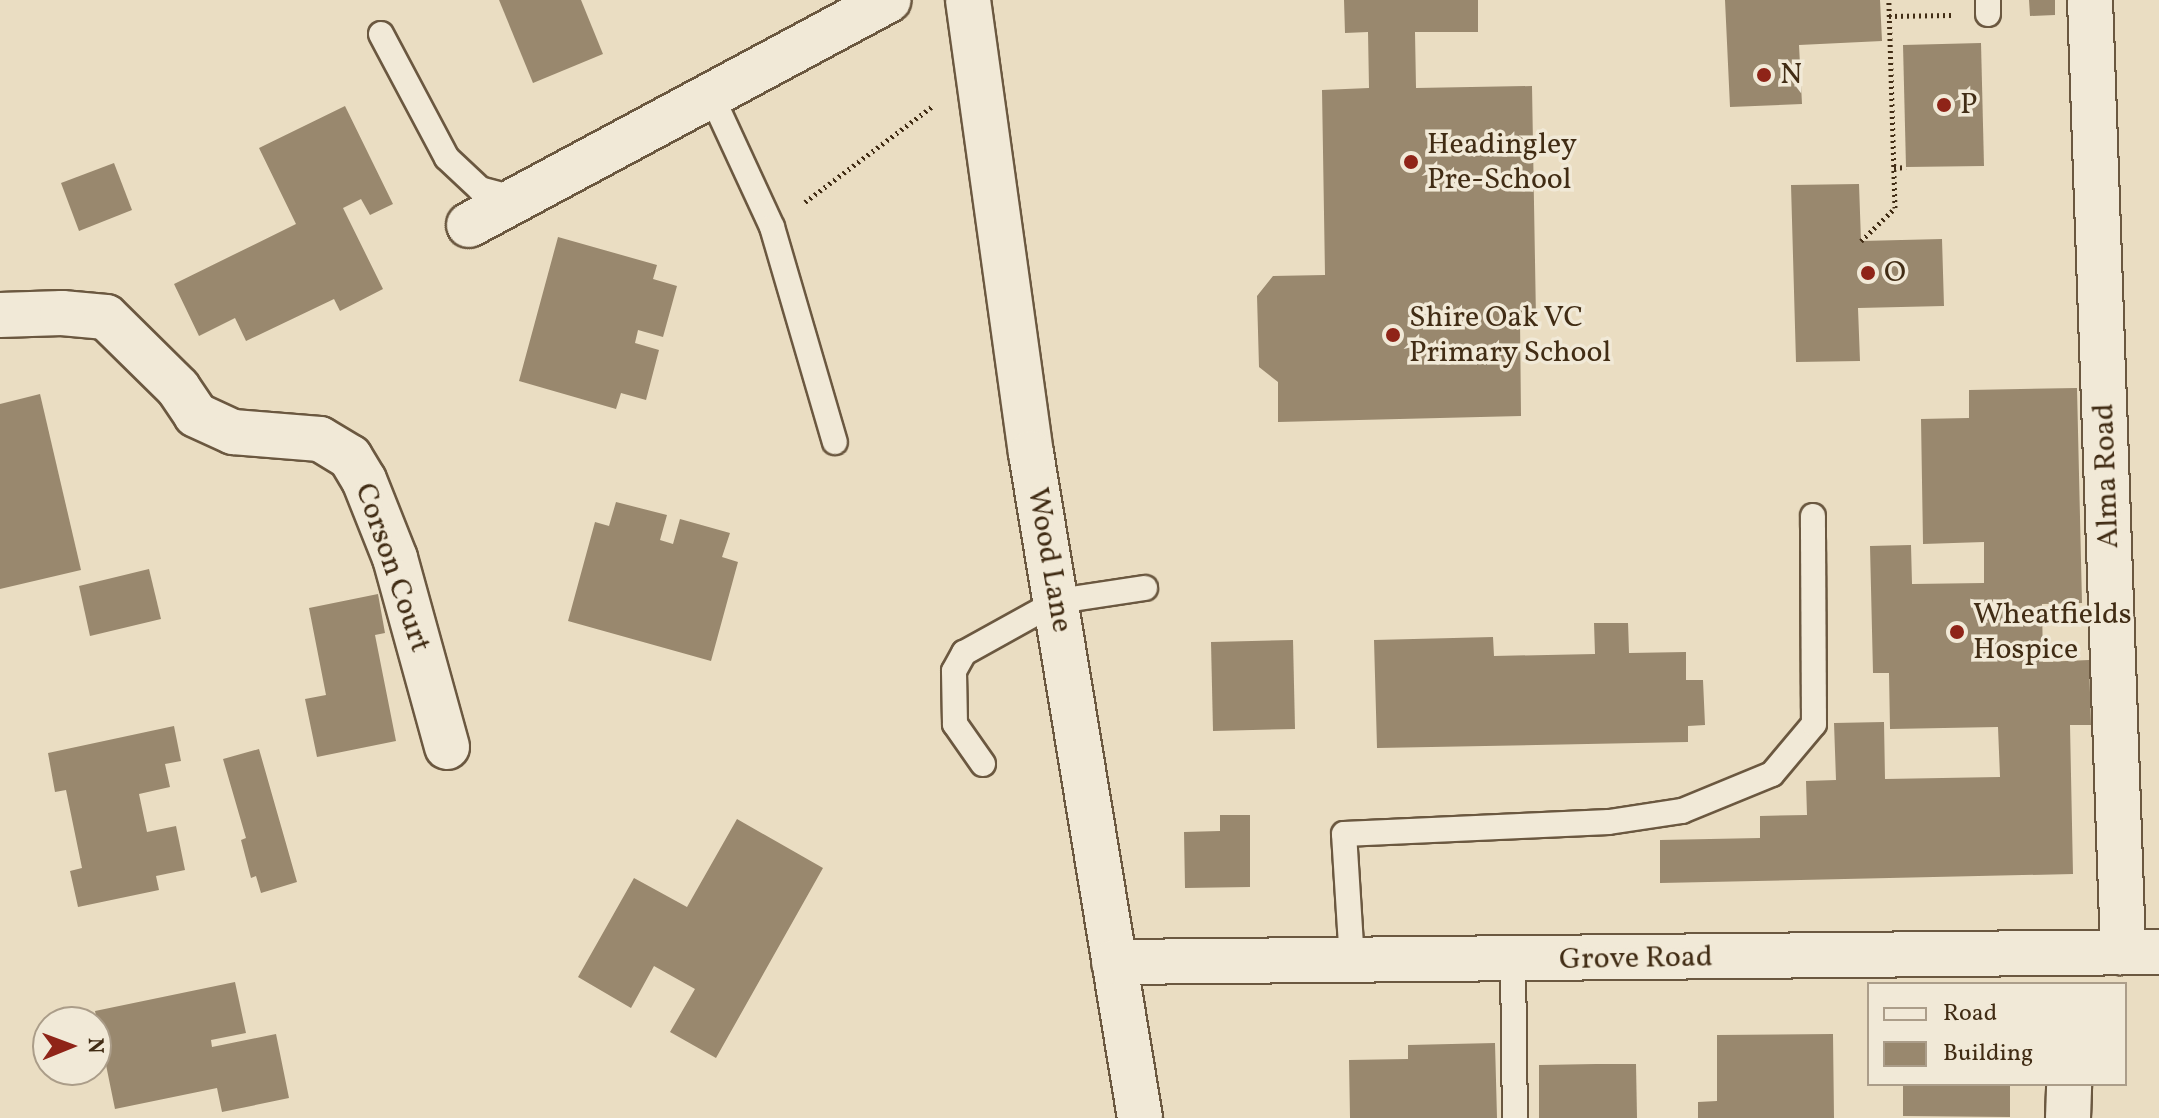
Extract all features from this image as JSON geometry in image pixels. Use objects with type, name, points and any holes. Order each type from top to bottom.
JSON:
[{"type":"street","points":[[469,225],[889,0]]},
{"type":"street","name":"Wood Lane","points":[[968,0],[1031,453],[1058,601],[1140,1118]]},
{"type":"street","name":"Alma Road","points":[[2090,0],[2141,952]]},
{"type":"street","name":"Corson Court","points":[[0,315],[62,313],[106,317],[178,388],[196,415],[233,432],[320,439],[350,457],[364,480],[395,558],[447,747]]},
{"type":"street","name":"Grove Road","points":[[1114,962],[1513,961],[2071,969],[2141,952]]},
{"type":"street","points":[[2068,1118],[2069,1086]]},
{"type":"lane","points":[[381,34],[447,158],[480,189],[520,199]]},
{"type":"lane","points":[[712,97],[772,227],[835,442]]},
{"type":"lane","points":[[1352,961],[1344,834],[1609,822],[1682,811],[1772,774],[1814,724],[1817,667],[1813,516]]},
{"type":"lane","points":[[983,764],[955,724],[954,671],[964,653],[1058,601],[1145,588]]},
{"type":"lane","points":[[1513,961],[1515,1118]]},
{"type":"path","points":[[1861,241],[1895,208],[1889,0]]},
{"type":"path","points":[[1889,16],[1988,7]]},
{"type":"path","points":[[772,227],[978,72]]},
{"type":"path","points":[[1894,168],[1906,167]]},
{"type":"building","points":[[499,0],[581,0],[603,54],[533,83]]},
{"type":"building","points":[[1344,0],[1478,0],[1478,32],[1415,32],[1416,88],[1532,86],[1536,319],[1520,319],[1521,416],[1278,422],[1278,382],[1259,367],[1257,296],[1273,276],[1325,275],[1322,90],[1369,88],[1368,32],[1345,33]]},
{"type":"building","name":"N","points":[[1725,0],[1880,0],[1882,41],[1799,45],[1802,104],[1730,107]]},
{"type":"building","points":[[2029,0],[2055,0],[2055,15],[2030,16]]},
{"type":"building","name":"P","points":[[1981,43],[1984,166],[1906,167],[1903,45]]},
{"type":"building","points":[[345,106],[393,204],[370,215],[361,199],[343,208],[383,289],[340,311],[334,299],[246,341],[235,318],[199,336],[174,284],[296,224],[259,148]]},
{"type":"building","points":[[114,163],[132,210],[79,231],[61,183]]},
{"type":"building","name":"O","points":[[1859,184],[1861,241],[1942,239],[1944,306],[1858,308],[1860,361],[1796,362],[1791,185]]},
{"type":"building","points":[[558,237],[657,265],[653,279],[677,286],[663,337],[638,330],[635,343],[659,350],[646,400],[621,393],[616,409],[519,381]]},
{"type":"building","name":"Wheatfields Hospice","points":[[2077,388],[2082,603],[2042,604],[2043,662],[2089,660],[2091,725],[2070,725],[2073,874],[1660,883],[1660,840],[1760,838],[1760,816],[1807,815],[1806,781],[1836,780],[1834,723],[1884,722],[1885,779],[2000,777],[1998,727],[1890,729],[1889,673],[1873,673],[1870,546],[1911,545],[1912,584],[1984,583],[1984,542],[1923,544],[1921,419],[1969,418],[1969,390]]},
{"type":"building","points":[[40,394],[81,570],[0,589],[0,404]]},
{"type":"building","points":[[616,502],[667,515],[660,540],[673,544],[680,519],[730,533],[722,557],[738,562],[711,661],[568,621],[595,522],[609,526]]},
{"type":"building","points":[[149,569],[161,619],[90,636],[79,586]]},
{"type":"building","points":[[378,594],[385,633],[375,635],[396,741],[317,757],[305,699],[326,695],[309,608]]},
{"type":"building","points":[[1594,623],[1628,623],[1629,653],[1686,652],[1686,680],[1703,680],[1705,725],[1688,726],[1688,742],[1377,748],[1374,640],[1493,637],[1494,656],[1595,654]]},
{"type":"building","points":[[1293,640],[1295,729],[1213,731],[1211,642]]},
{"type":"building","points":[[174,726],[181,761],[165,764],[170,787],[139,794],[147,832],[176,826],[185,870],[156,876],[159,890],[78,907],[70,871],[82,868],[66,790],[55,792],[48,753]]},
{"type":"building","points":[[259,749],[297,882],[261,893],[256,876],[251,878],[241,840],[246,838],[223,759]]},
{"type":"building","points":[[1220,815],[1250,815],[1250,887],[1185,888],[1184,832],[1220,831]]},
{"type":"building","points":[[737,819],[823,868],[716,1058],[670,1032],[695,989],[654,966],[631,1008],[578,977],[634,878],[687,907]]},
{"type":"building","points":[[235,982],[246,1033],[211,1040],[212,1047],[276,1034],[289,1098],[222,1112],[217,1088],[115,1109],[110,1086],[112,1007]]},
{"type":"building","points":[[1833,1034],[1834,1118],[1698,1118],[1698,1102],[1717,1101],[1717,1035]]},
{"type":"building","points":[[1495,1043],[1497,1118],[1350,1118],[1349,1060],[1408,1059],[1408,1045]]},
{"type":"building","points":[[1636,1064],[1637,1118],[1539,1118],[1539,1065]]},
{"type":"building","points":[[1903,1086],[2010,1086],[2010,1117],[1903,1116]]},
{"type":"place","name":"N","points":[[1764,75]]},
{"type":"place","name":"P","points":[[1944,105]]},
{"type":"place","name":"Headingley Pre-School","points":[[1411,162]]},
{"type":"place","name":"O","points":[[1868,273]]},
{"type":"place","name":"Shire Oak VC Primary School","points":[[1393,335]]},
{"type":"place","name":"Wheatfields Hospice","points":[[1957,632]]}]
